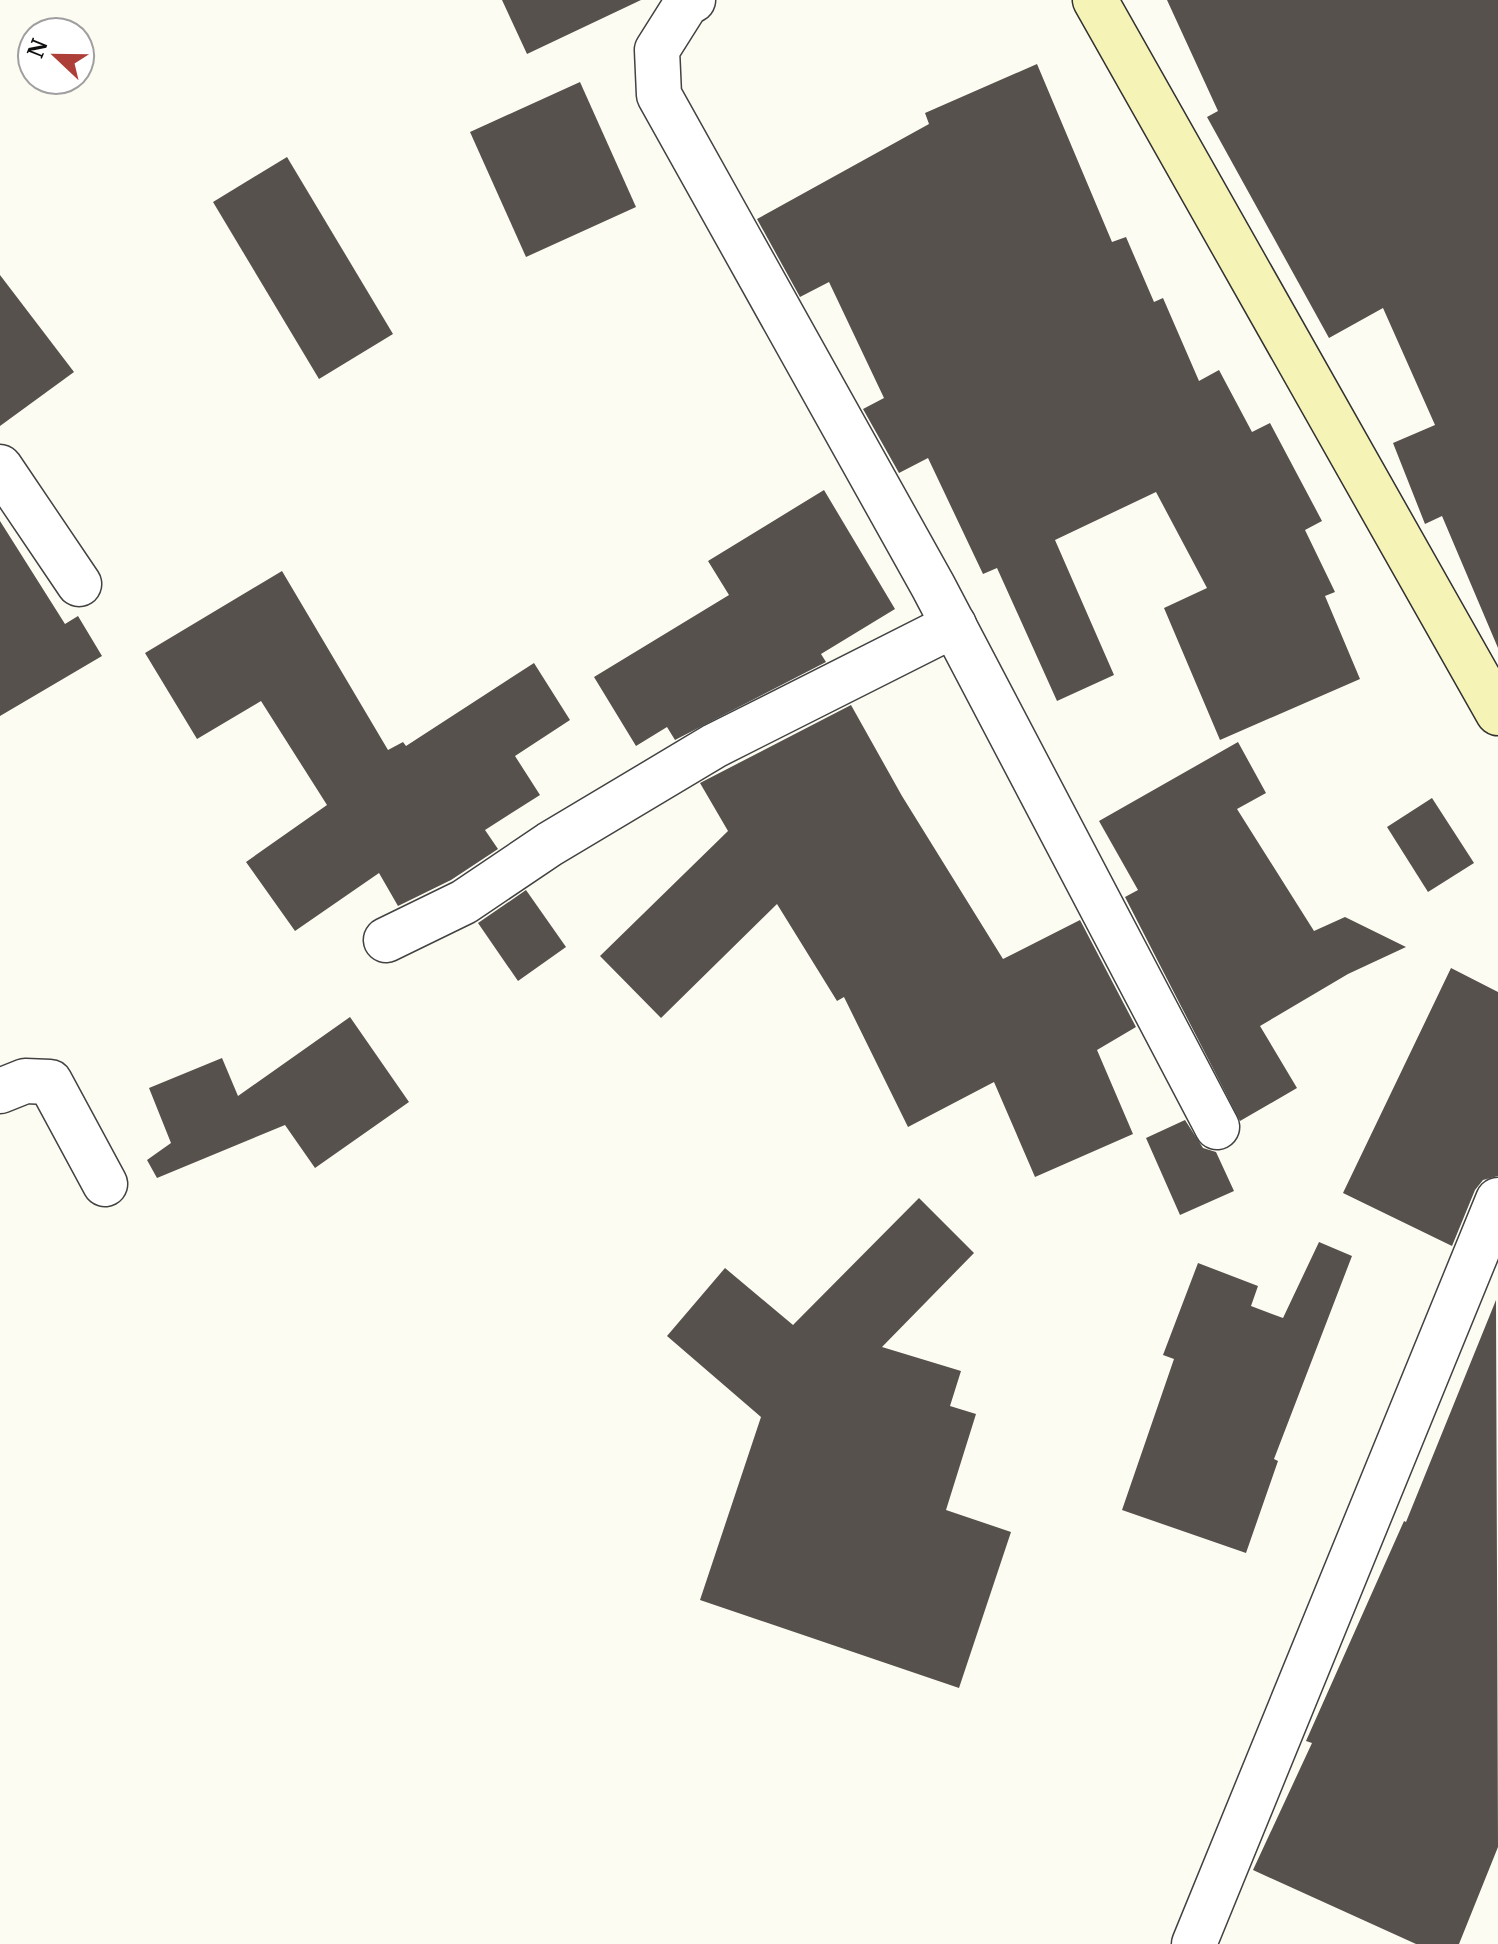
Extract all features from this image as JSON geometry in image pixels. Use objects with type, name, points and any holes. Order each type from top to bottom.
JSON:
[{"type":"street","points":[[693,0],[686,4],[657,50],[659,95],[954,625],[1217,1127]]},
{"type":"street","points":[[1095,0],[1498,713]]},
{"type":"street","points":[[0,467],[79,584]]},
{"type":"street","points":[[386,940],[464,902],[550,844],[714,746],[954,625]]},
{"type":"street","points":[[0,1091],[25,1081],[50,1082],[105,1184]]},
{"type":"street","points":[[1194,1944],[1498,1200]]},
{"type":"building","points":[[502,0],[641,0],[527,54]]},
{"type":"building","points":[[1167,0],[1498,0],[1498,648],[1442,516],[1425,524],[1393,443],[1435,425],[1383,308],[1329,338],[1207,117],[1218,111]]},
{"type":"building","points":[[1037,64],[1112,242],[1126,237],[1154,302],[1163,298],[1199,381],[1219,370],[1252,432],[1270,423],[1322,521],[1305,530],[1335,592],[1325,596],[1360,679],[1220,740],[1164,608],[1207,588],[1156,492],[1055,540],[1114,675],[1057,701],[997,568],[983,574],[928,458],[899,473],[863,409],[884,398],[829,282],[800,297],[757,219],[929,124],[925,113]]},
{"type":"building","points":[[580,82],[636,207],[526,257],[470,132]]},
{"type":"building","points":[[287,157],[393,334],[319,379],[213,202]]},
{"type":"building","points":[[0,275],[74,372],[0,426]]},
{"type":"building","points":[[824,490],[895,609],[821,654],[826,662],[675,740],[667,727],[636,746],[594,677],[729,595],[708,561]]},
{"type":"building","points":[[0,521],[65,624],[78,616],[102,656],[0,716]]},
{"type":"building","points":[[282,571],[388,750],[403,742],[406,746],[534,663],[570,720],[515,756],[540,795],[485,830],[498,849],[451,880],[398,906],[379,873],[295,931],[246,862],[327,805],[261,701],[197,739],[145,653]]},
{"type":"building","points":[[851,705],[902,796],[1003,959],[1080,920],[1136,1027],[1097,1050],[1133,1134],[1035,1177],[994,1082],[908,1127],[844,997],[837,1001],[777,904],[661,1018],[600,956],[728,831],[700,783]]},
{"type":"building","points":[[1238,742],[1266,793],[1237,809],[1314,931],[1345,917],[1406,947],[1348,974],[1260,1026],[1297,1088],[1240,1121],[1125,897],[1138,890],[1099,821]]},
{"type":"building","points":[[1432,798],[1474,863],[1428,892],[1387,827]]},
{"type":"building","points":[[526,890],[566,947],[518,981],[478,923]]},
{"type":"building","points":[[1451,968],[1498,992],[1498,1176],[1483,1180],[1475,1190],[1452,1246],[1343,1193]]},
{"type":"building","points":[[350,1017],[409,1102],[315,1168],[285,1125],[157,1178],[147,1160],[171,1143],[149,1088],[222,1058],[238,1096]]},
{"type":"building","points":[[1185,1120],[1203,1148],[1216,1152],[1234,1191],[1180,1215],[1146,1138]]},
{"type":"building","points":[[919,1198],[974,1253],[882,1347],[961,1371],[950,1406],[976,1414],[946,1510],[1011,1532],[959,1688],[700,1600],[761,1417],[667,1336],[725,1268],[793,1325]]},
{"type":"building","points":[[1319,1242],[1352,1256],[1274,1459],[1278,1461],[1246,1553],[1122,1510],[1174,1359],[1163,1355],[1198,1263],[1258,1286],[1251,1306],[1283,1318]]},
{"type":"building","points":[[1496,1300],[1498,1847],[1459,1944],[1416,1944],[1253,1870],[1312,1743],[1306,1741],[1406,1522]]}]
